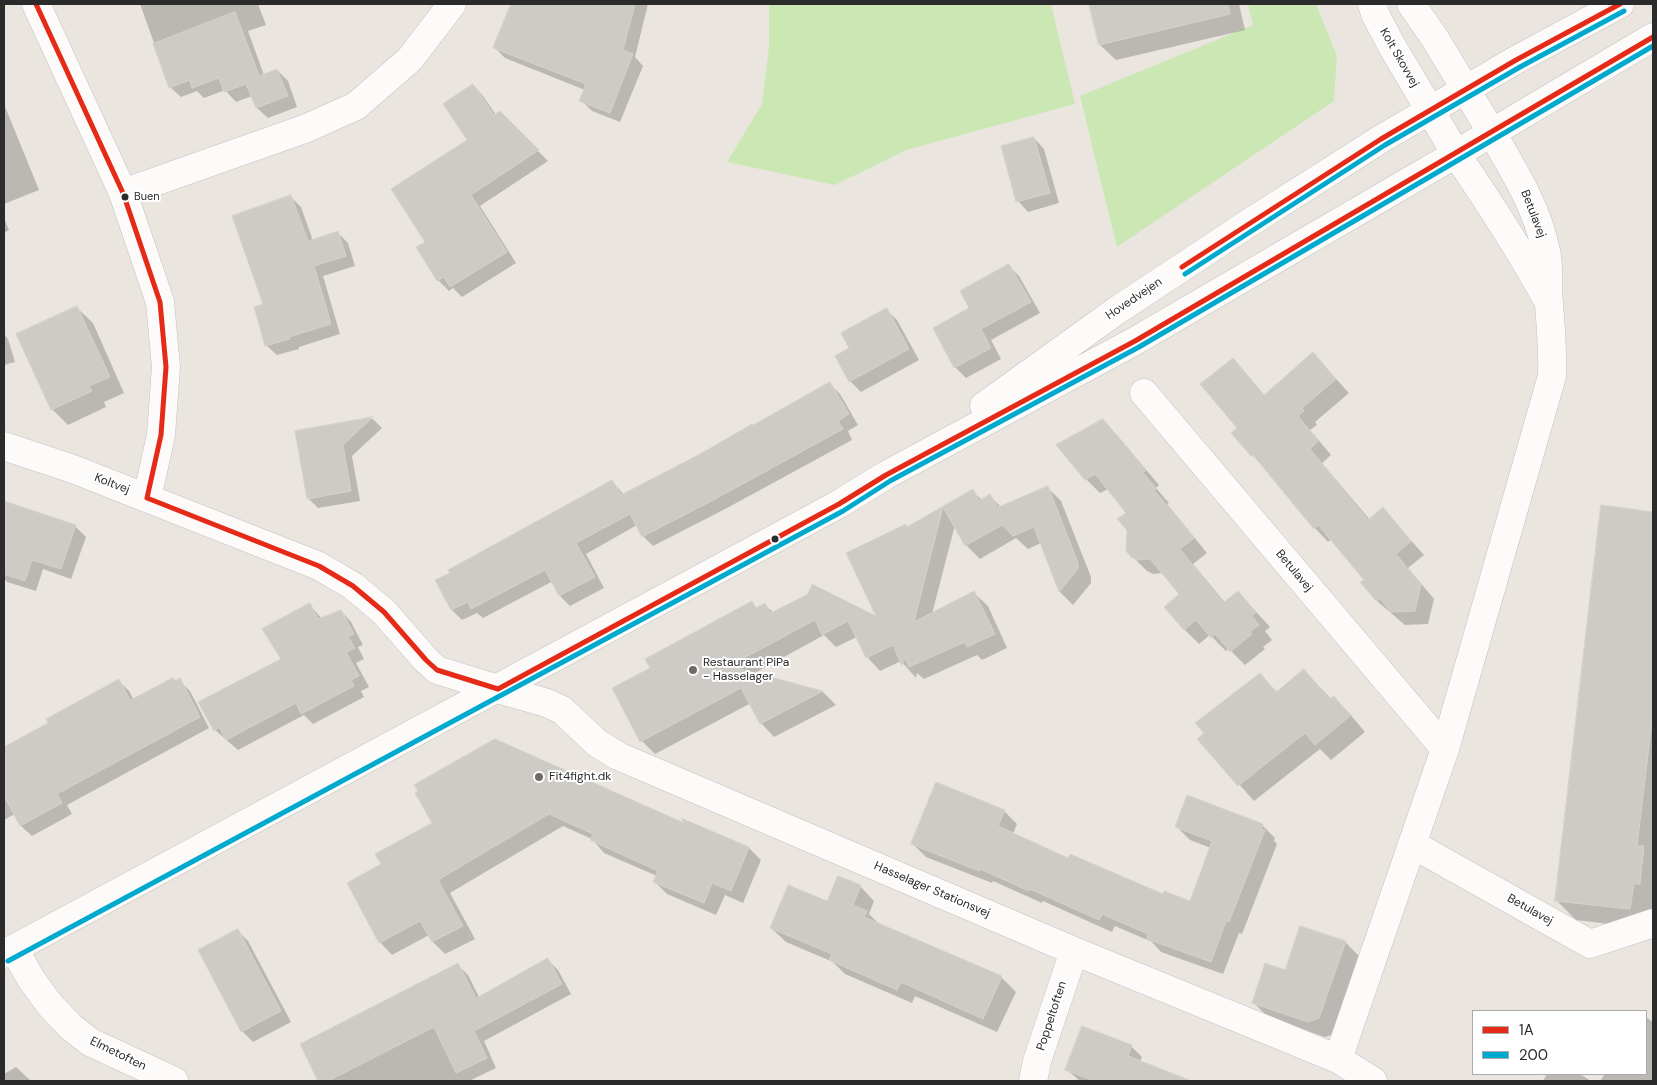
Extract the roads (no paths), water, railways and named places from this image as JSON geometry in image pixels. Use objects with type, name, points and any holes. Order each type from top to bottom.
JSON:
[{"type":"street","points":[[36,4],[123,193],[160,302],[166,367],[161,435],[147,498]]},
{"type":"street","points":[[123,193],[307,128],[356,106],[410,59],[452,4]]},
{"type":"street","name":"Kolt Skovvej","points":[[1372,4],[1376,16],[1456,154]]},
{"type":"street","points":[[1411,4],[1434,37],[1466,90]]},
{"type":"street","name":"Hovedvejen","points":[[891,473],[1116,311],[1254,220],[1381,139],[1620,4]]},
{"type":"street","name":"Hovedvejen","points":[[9,951],[498,689],[1135,341],[1492,134],[1653,37]]},
{"type":"street","name":"Betulavej","points":[[1338,1059],[1445,749],[1552,376],[1553,346],[1548,302],[1549,273],[1546,250],[1538,221],[1522,185],[1466,90]]},
{"type":"street","name":"Betulavej","points":[[1456,154],[1504,226],[1548,302]]},
{"type":"street","name":"Betulavej","points":[[1144,393],[1445,749]]},
{"type":"street","name":"Koltvej","points":[[4,446],[73,469],[319,566],[353,586],[384,612],[437,670],[498,689]]},
{"type":"street","name":"Hasselager Stationsvej","points":[[498,689],[547,703],[562,710],[597,743],[618,756],[1074,951],[1338,1059],[1373,1081]]},
{"type":"street","name":"Betulavej","points":[[1412,844],[1590,944],[1653,923]]},
{"type":"street","name":"Elmetoften","points":[[9,951],[50,1005],[71,1027],[90,1042],[174,1081]]},
{"type":"street","name":"Poppeltoften","points":[[1033,1081],[1074,951]]},
{"type":"place","name":"Buen","points":[[125,197]]},
{"type":"place","name":"Restaurant PiPa - Hasselager","points":[[693,670]]},
{"type":"place","name":"Fit4fight.dk","points":[[539,777]]}]
